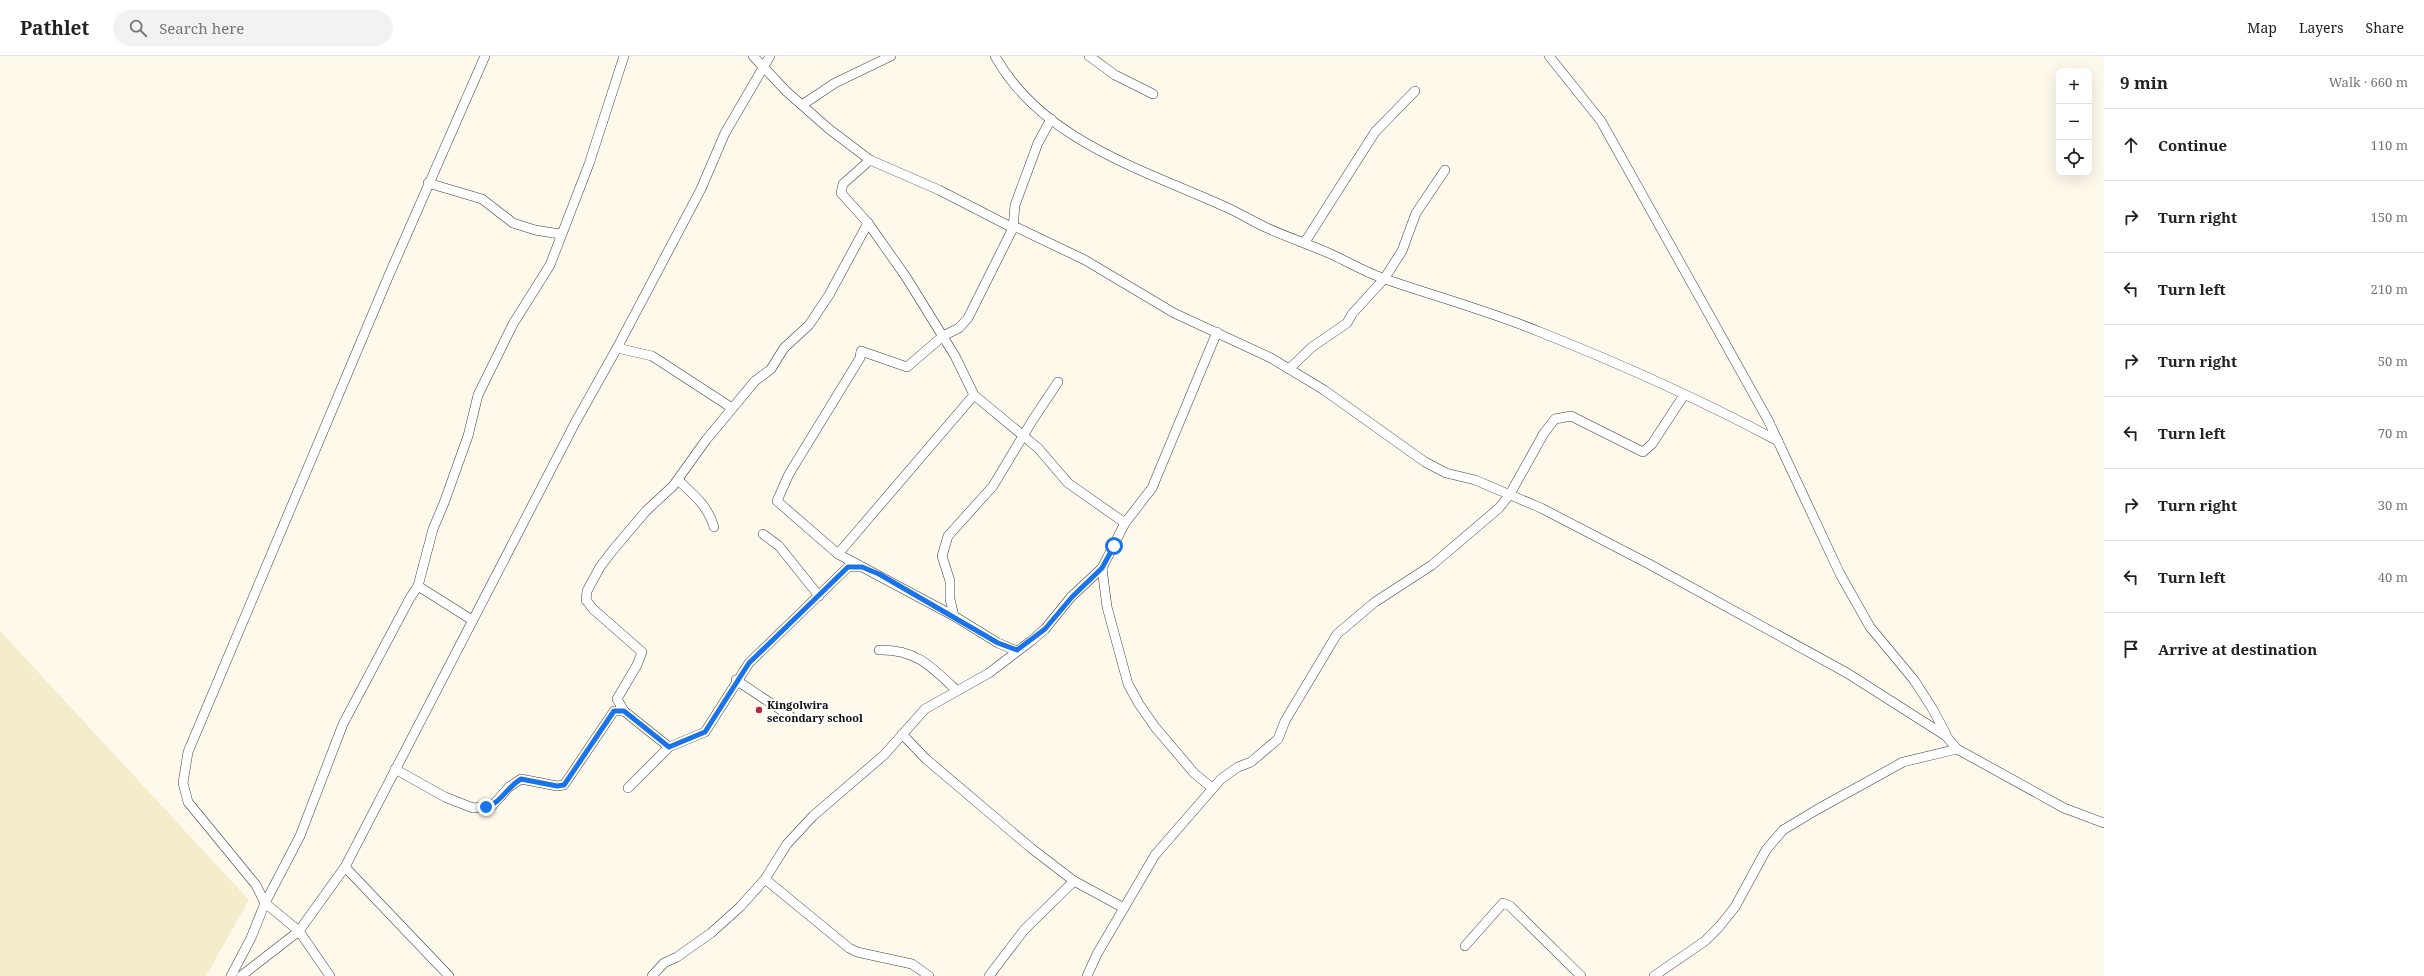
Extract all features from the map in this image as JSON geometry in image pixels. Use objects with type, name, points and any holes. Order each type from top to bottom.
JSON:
[{"type":"street","points":[[330,976],[299,931],[265,903],[256,885],[188,802],[183,783],[186,759],[428,183],[486,56]]},
{"type":"street","points":[[231,976],[251,938],[265,903],[300,836],[343,724],[410,598],[418,586],[433,529],[468,436],[478,395],[512,324],[550,265],[560,234],[589,164],[624,56]]},
{"type":"street","points":[[753,56],[786,91],[829,129],[870,160],[939,190],[1013,228],[1018,228],[1085,260],[1174,313],[1271,358],[1324,390],[1425,462],[1446,473],[1475,480],[1510,494],[1649,564],[1847,672],[1946,736],[1958,748],[2064,808],[2104,823]]},
{"type":"street","points":[[241,976],[299,931],[345,867],[575,423],[617,348],[701,189],[728,127],[770,56]]},
{"type":"street","points":[[802,105],[835,83],[891,56]]},
{"type":"street","points":[[995,56],[1002,68],[1051,119],[1091,147],[1228,208],[1268,229],[1305,242],[1384,279],[1479,309],[1542,332],[1728,414],[1778,441]]},
{"type":"street","points":[[1089,56],[1115,75],[1153,94]]},
{"type":"street","points":[[1549,56],[1568,77],[1601,121],[1704,303],[1786,454],[1813,518],[1851,594],[1870,627],[1914,680],[1932,708],[1946,736]]},
{"type":"street","points":[[1305,242],[1371,137],[1415,91]]},
{"type":"street","points":[[1017,650],[998,643],[954,616],[838,554],[777,503],[780,492],[860,358],[861,351],[907,367],[919,359],[942,336],[959,328],[968,318],[987,284],[1006,238],[1013,228],[1015,205],[1038,143],[1051,119]]},
{"type":"street","points":[[870,160],[843,184],[840,193],[868,223],[906,277],[955,356],[974,395],[1038,448],[1068,483],[1125,523]]},
{"type":"street","points":[[1289,369],[1312,347],[1347,323],[1352,314],[1384,279],[1402,251],[1416,213],[1445,170]]},
{"type":"street","points":[[428,183],[482,199],[513,223],[535,230],[560,234]]},
{"type":"street","points":[[669,747],[624,711],[617,699],[637,665],[642,652],[593,609],[586,600],[587,591],[600,567],[613,550],[646,511],[678,480],[706,440],[755,381],[771,369],[784,348],[809,325],[829,294],[868,223]]},
{"type":"street","points":[[652,976],[664,963],[677,957],[711,933],[740,907],[765,879],[787,844],[814,816],[884,755],[925,709],[989,672],[1045,629],[1072,597],[1102,568],[1125,523],[1152,488],[1217,332]]},
{"type":"street","points":[[617,348],[652,356],[732,408]]},
{"type":"street","points":[[954,616],[950,599],[950,582],[942,556],[948,536],[994,486],[1023,436],[1058,382]]},
{"type":"street","points":[[838,554],[974,395]]},
{"type":"street","points":[[1087,976],[1155,855],[1221,779],[1238,767],[1251,762],[1278,739],[1285,721],[1337,634],[1375,602],[1432,565],[1474,531],[1499,508],[1510,494],[1544,433],[1555,418],[1571,416],[1644,452],[1652,444],[1684,395]]},
{"type":"street","points":[[678,480],[703,503],[710,513],[714,527]]},
{"type":"street","points":[[763,534],[779,546],[819,596]]},
{"type":"street","points":[[628,788],[669,747],[705,732],[736,680],[749,663],[848,567],[862,567]]},
{"type":"street","points":[[1102,568],[1107,607],[1128,684],[1139,704],[1168,742],[1194,773],[1212,788]]},
{"type":"street","points":[[418,586],[472,620]]},
{"type":"street","points":[[879,650],[896,649],[916,656],[928,664],[956,690]]},
{"type":"street","points":[[736,680],[790,716]]},
{"type":"street","points":[[395,769],[445,797],[473,808],[492,806],[508,787],[521,779],[557,786],[564,785],[614,711],[624,711]]},
{"type":"street","points":[[902,734],[926,759],[1031,848],[1074,881],[1124,908]]},
{"type":"street","points":[[1654,976],[1705,941],[1719,927],[1735,907],[1766,850],[1783,830],[1818,808],[1903,762],[1958,748]]},
{"type":"street","points":[[345,867],[449,976]]},
{"type":"street","points":[[765,879],[849,948],[857,952],[912,964],[929,976]]},
{"type":"street","points":[[989,976],[1024,930],[1074,881]]},
{"type":"street","points":[[1466,946],[1503,903],[1510,906],[1581,976]]},
{"type":"shaded area","points":[[0,631],[249,900],[206,976],[0,976]]},
{"type":"place","name":"Kingolwira secondary school","points":[[759,710]]},
{"type":"route","points":[[486,807],[492,806],[499,800],[508,787],[521,779],[557,786],[564,785],[569,780],[614,711],[624,711],[669,747],[705,732],[724,703],[736,680],[749,663],[848,567],[862,567],[879,574],[913,595],[954,616],[972,629],[998,643],[1017,650],[1045,629],[1057,613],[1102,568],[1114,546]]}]
